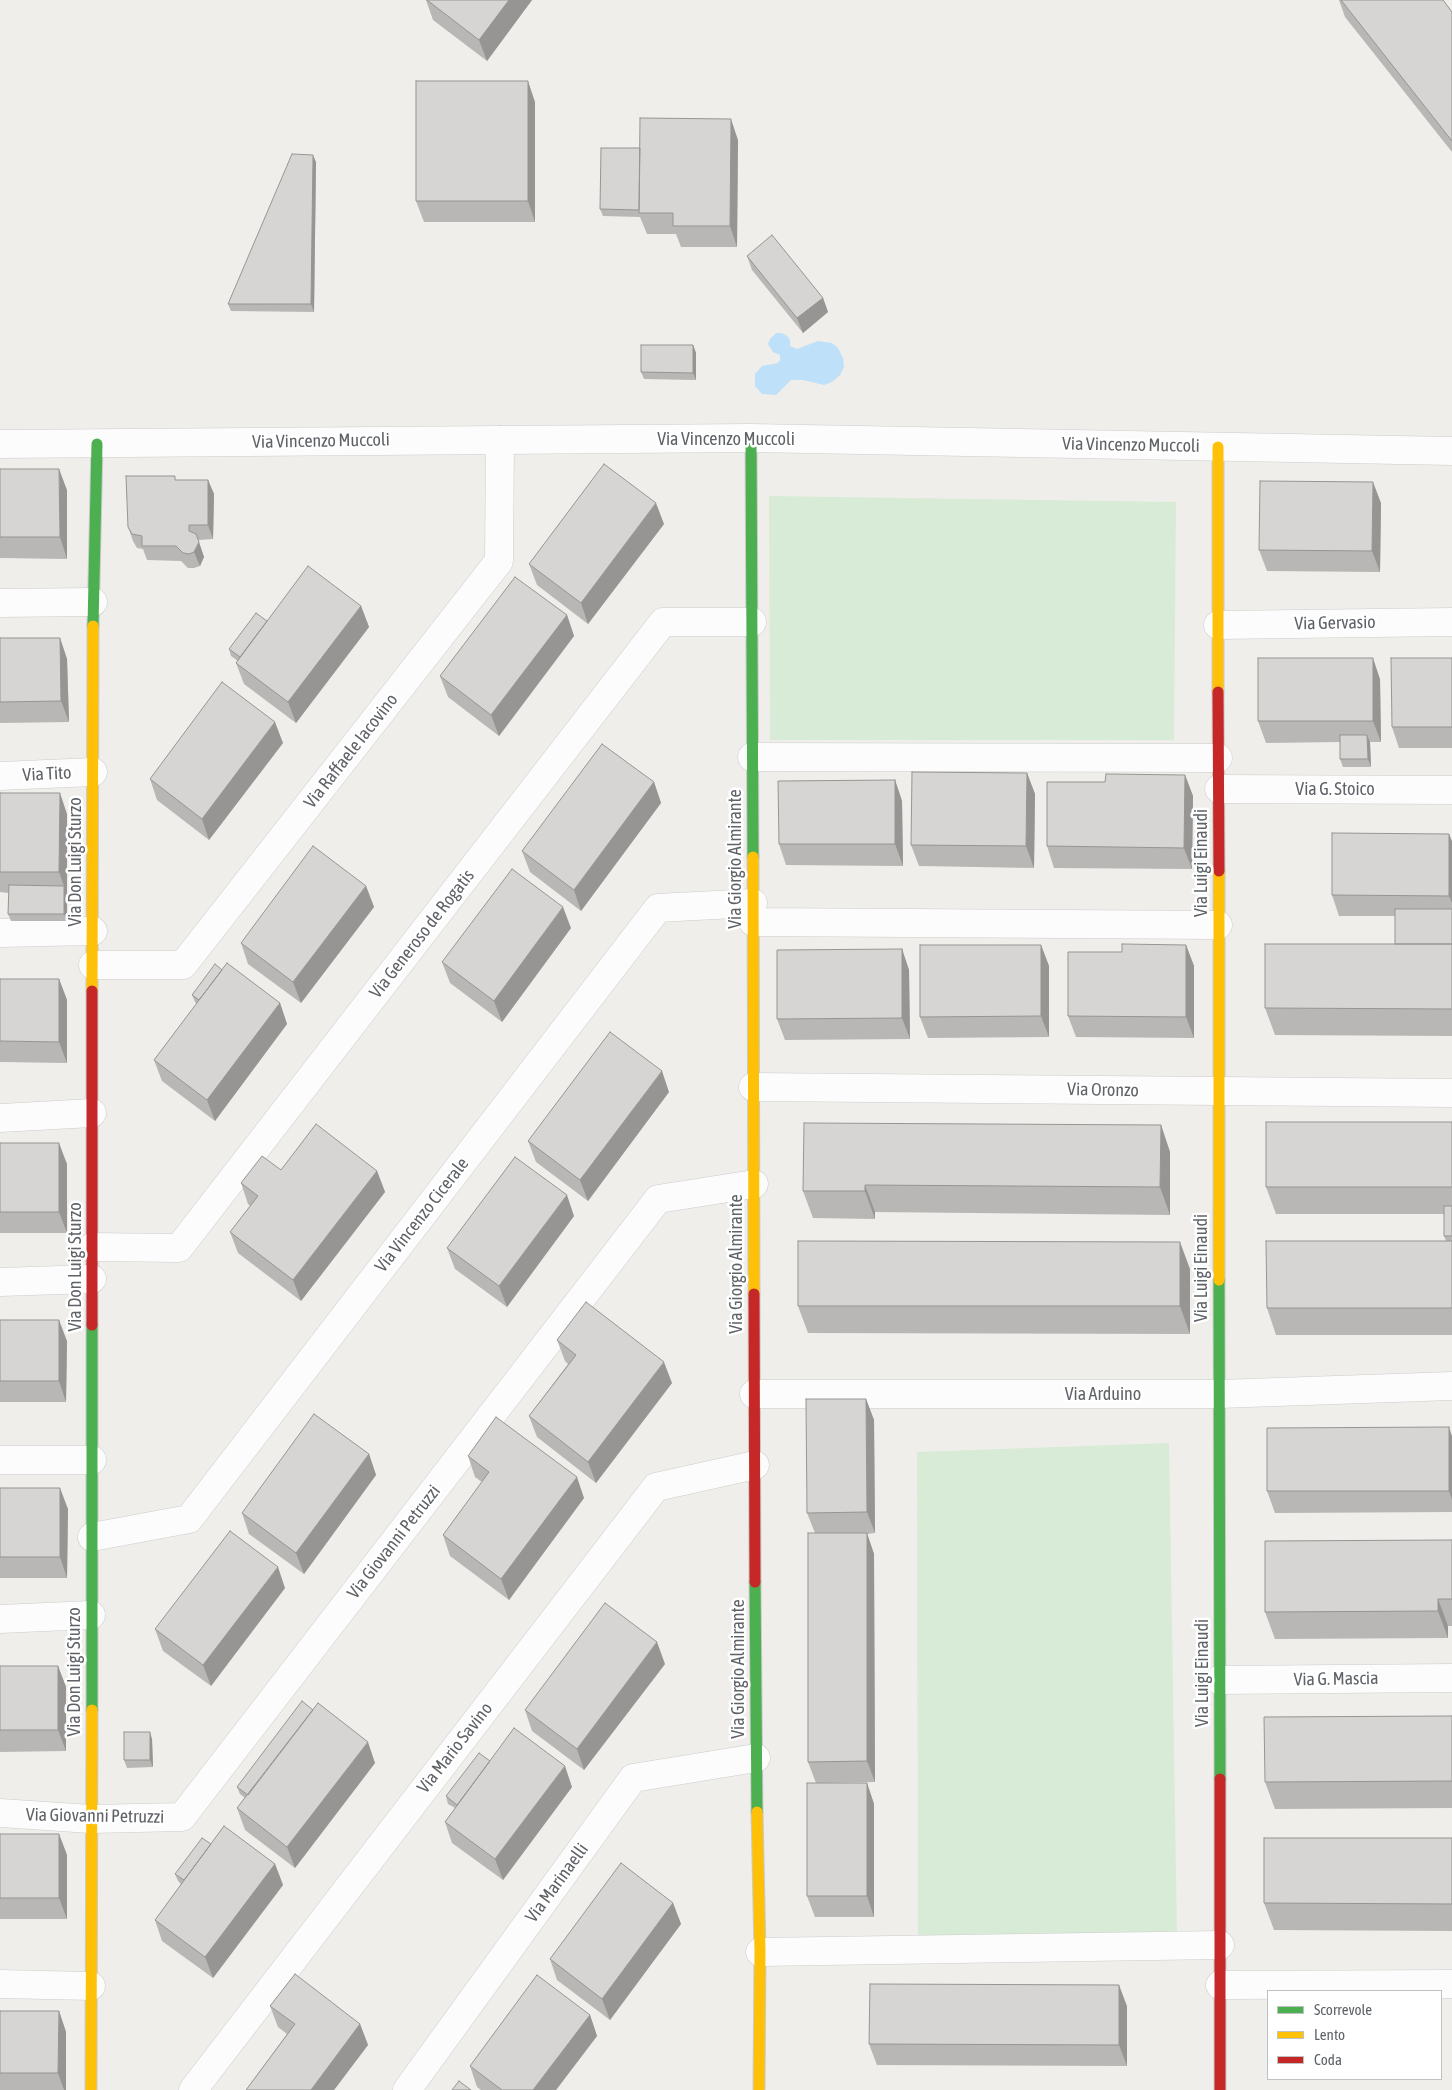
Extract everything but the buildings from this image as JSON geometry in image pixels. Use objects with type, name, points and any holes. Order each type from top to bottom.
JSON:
[{"type":"street","name":"Via Vincenzo Muccoli","points":[[0,444],[751,438],[1452,451]]},
{"type":"street","name":"Via Giorgio Almirante","points":[[751,438],[756,1758],[760,1952],[759,2090]]},
{"type":"street","name":"Via Raffaele Iacovino","points":[[93,965],[183,965],[499,561],[500,440]]},
{"type":"street","name":"Via Don Luigi Sturzo","points":[[91,2090],[93,602],[97,444]]},
{"type":"street","name":"Via Luigi Einaudi","points":[[1218,447],[1220,2090]]},
{"type":"street","points":[[0,603],[93,602]]},
{"type":"street","name":"Via Generoso de Rogatis","points":[[92,1247],[179,1248],[663,622],[752,622]]},
{"type":"street","name":"Via Gervasio","points":[[1218,624],[1452,622]]},
{"type":"street","points":[[752,757],[1218,758]]},
{"type":"street","name":"Via Tito","points":[[0,776],[93,772]]},
{"type":"street","name":"Via G. Stoico","points":[[1219,789],[1452,790]]},
{"type":"street","name":"Via Vincenzo Cicerale","points":[[92,1537],[189,1519],[658,908],[1218,925]]},
{"type":"street","points":[[0,933],[93,931]]},
{"type":"street","name":"Via Oronzo","points":[[753,1087],[1452,1093]]},
{"type":"street","points":[[0,1118],[92,1113]]},
{"type":"street","name":"Via Giovanni Petruzzi","points":[[0,1813],[91,1819],[182,1817],[658,1199],[754,1184]]},
{"type":"street","points":[[0,1282],[92,1279]]},
{"type":"street","name":"Via Arduino","points":[[754,1394],[1219,1394],[1452,1386]]},
{"type":"street","points":[[0,1460],[92,1460]]},
{"type":"street","name":"Via Mario Savino","points":[[193,2090],[656,1487],[755,1465]]},
{"type":"street","points":[[0,1619],[91,1614]]},
{"type":"street","name":"Via G. Mascia","points":[[1219,1680],[1452,1678]]},
{"type":"street","name":"Via Marinaelli","points":[[407,2090],[633,1778],[756,1758]]},
{"type":"street","points":[[760,1952],[1220,1945]]},
{"type":"street","points":[[0,1984],[91,1986]]},
{"type":"street","points":[[1220,1985],[1452,1984]]},
{"type":"green space","points":[[769,496],[1176,502],[1174,740],[770,740]]},
{"type":"green space","points":[[1169,1443],[1177,1934],[918,1937],[917,1452]]},
{"type":"water","points":[[776,333],[782,333],[787,336],[790,340],[790,346],[797,349],[818,341],[832,343],[838,348],[843,358],[844,367],[840,375],[832,382],[824,385],[803,380],[791,380],[776,395],[762,394],[755,386],[755,374],[762,366],[778,363],[780,360],[780,355],[773,352],[768,344]]},
{"type":"traffic: fast","points":[[751,438],[753,857]]},
{"type":"traffic: fast","points":[[93,626],[97,444]]},
{"type":"traffic: fast","points":[[1219,1280],[1220,1779]]},
{"type":"traffic: fast","points":[[92,1325],[92,1710]]},
{"type":"traffic: fast","points":[[755,1582],[757,1812]]},
{"type":"traffic: slow","points":[[1218,447],[1218,692]]},
{"type":"traffic: slow","points":[[92,991],[93,626]]},
{"type":"traffic: slow","points":[[753,857],[754,1294]]},
{"type":"traffic: slow","points":[[1219,871],[1219,1280]]},
{"type":"traffic: slow","points":[[91,2090],[92,1710]]},
{"type":"traffic: slow","points":[[757,1812],[760,1952],[759,2090]]},
{"type":"traffic: jam","points":[[1218,692],[1219,871]]},
{"type":"traffic: jam","points":[[92,991],[92,1325]]},
{"type":"traffic: jam","points":[[754,1294],[755,1582]]},
{"type":"traffic: jam","points":[[1220,1779],[1220,2090]]}]
